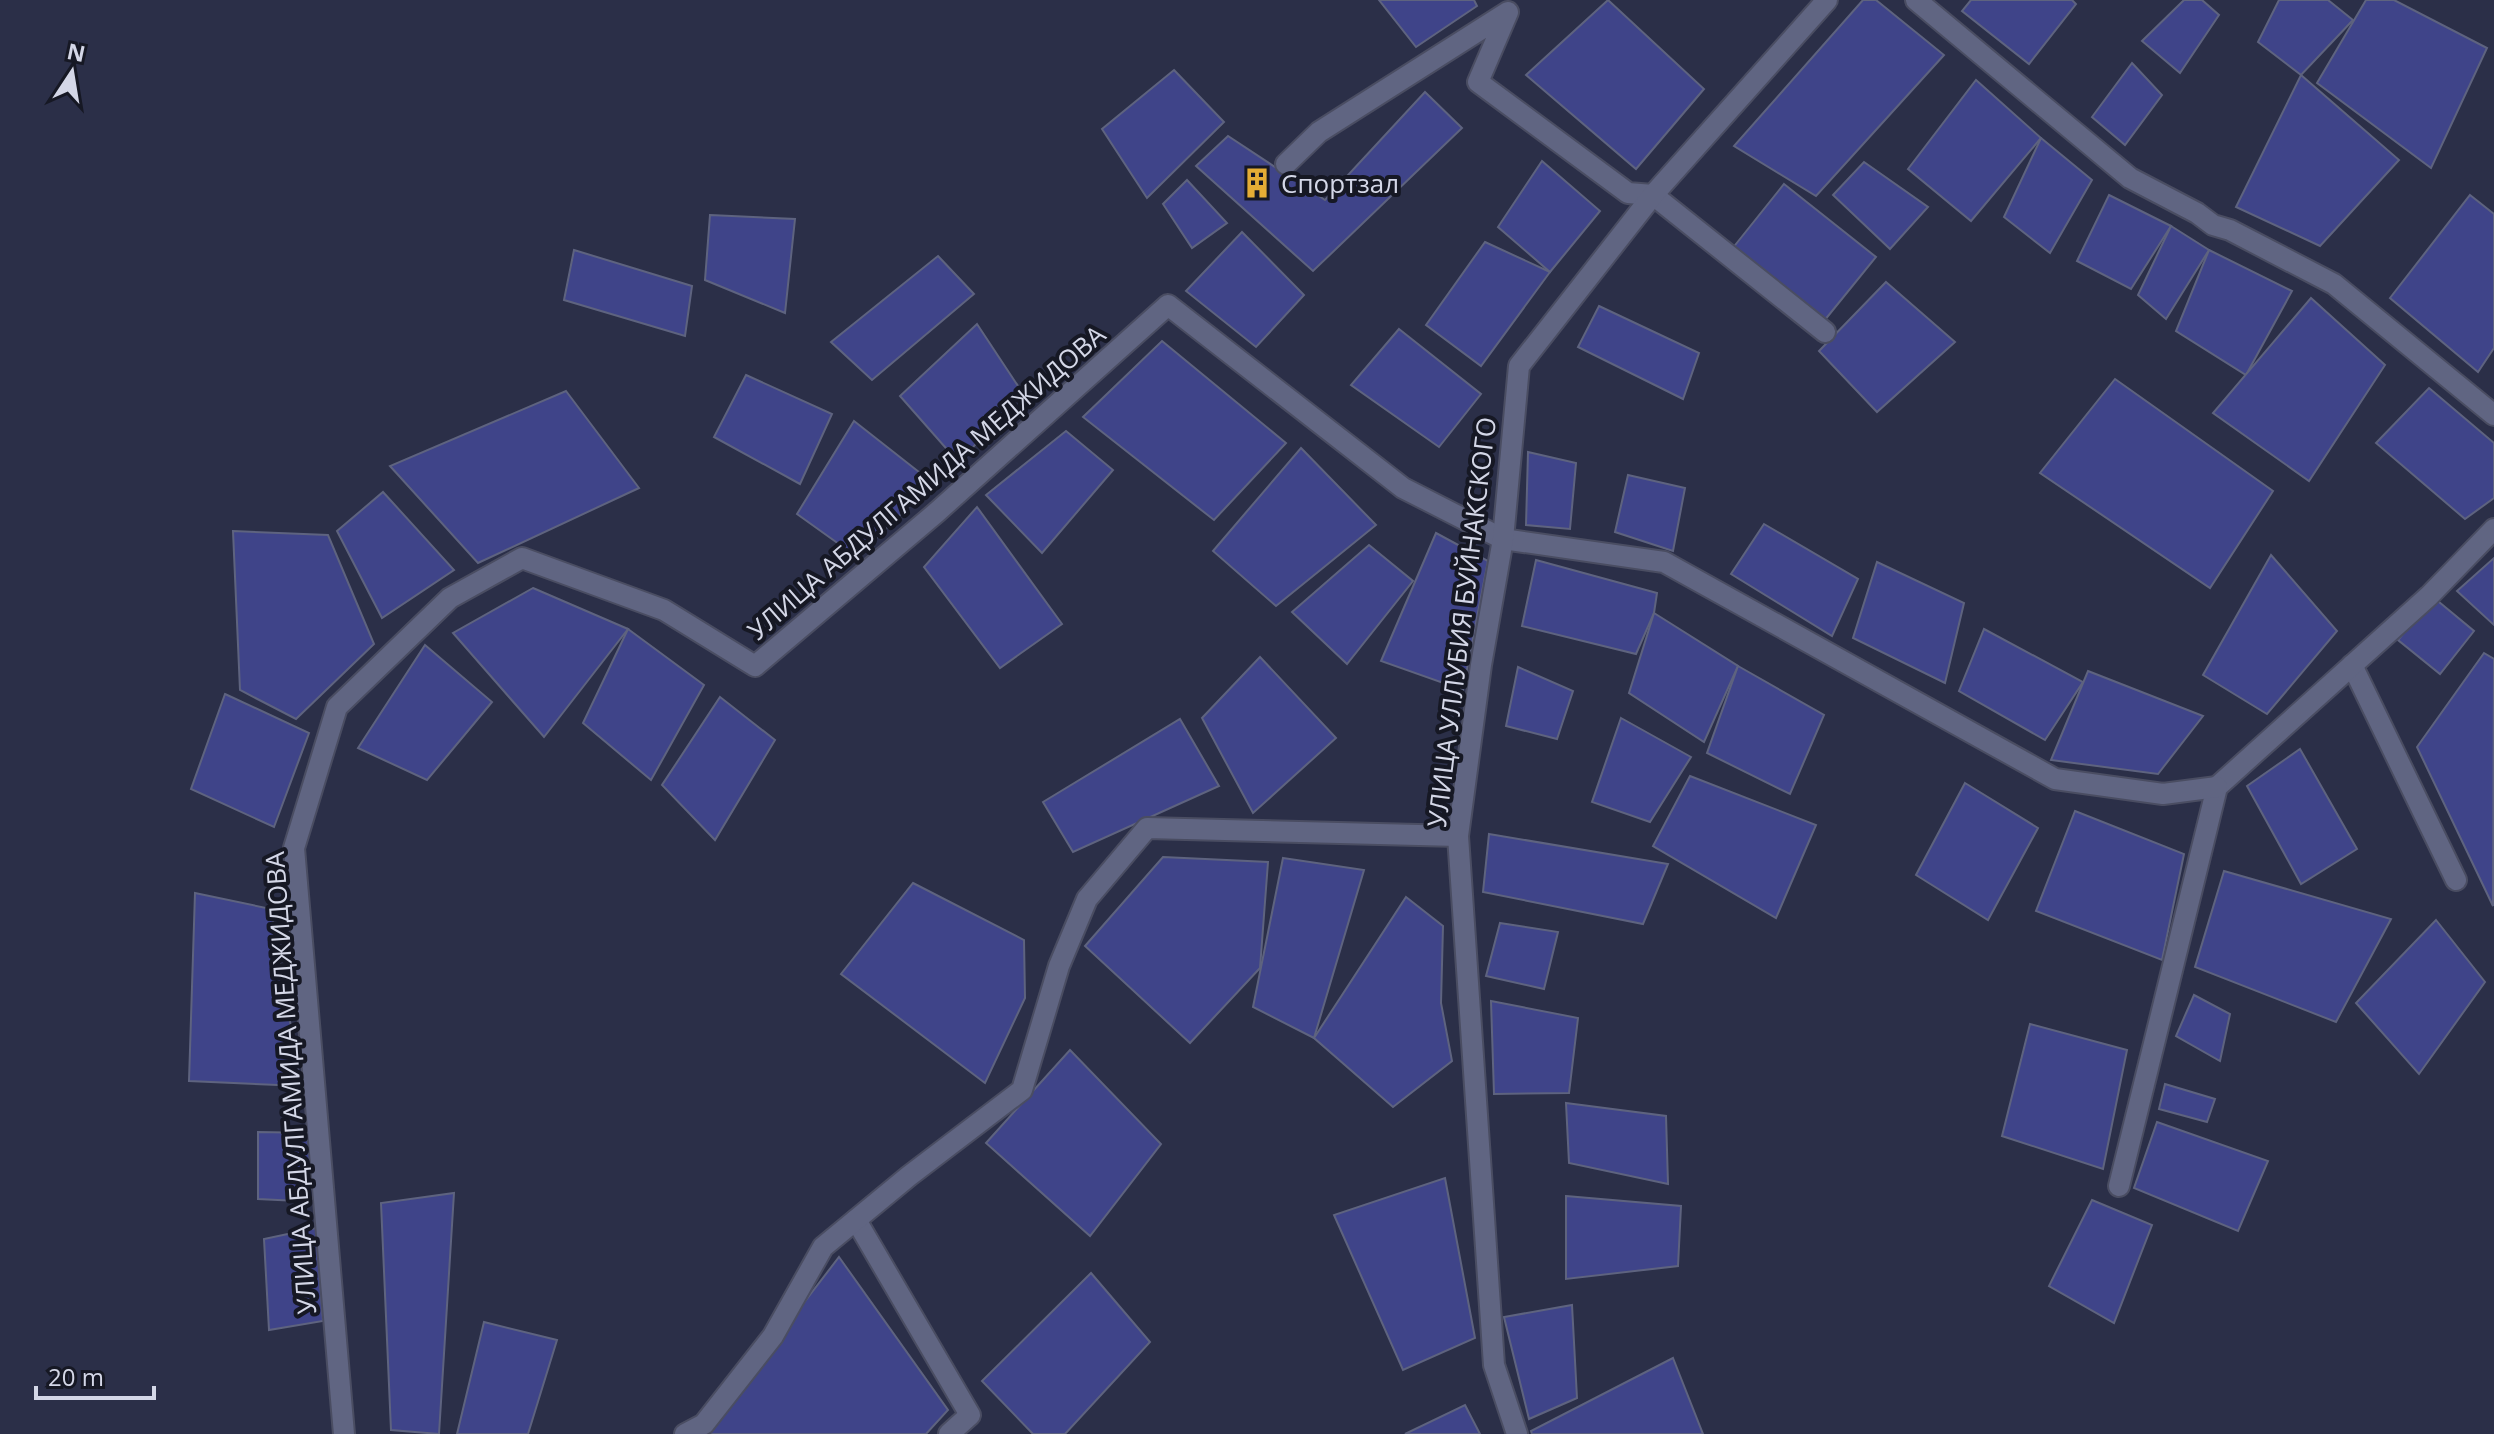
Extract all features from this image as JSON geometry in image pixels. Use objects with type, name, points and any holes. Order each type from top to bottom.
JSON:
[{"type":"street","name":"УЛИЦА УЛЛУБИЯ БУЙНАКСКОГО","points":[[1517,1434],[1494,1365],[1458,836],[1481,665],[1503,539],[1519,366],[1653,195],[1827,0]]},
{"type":"street","points":[[1916,0],[2130,178],[2197,213],[2213,225],[2230,230],[2334,284],[2494,415]]},
{"type":"street","points":[[1286,164],[1319,132],[1508,12],[1478,82],[1628,193],[1653,195],[1825,332]]},
{"type":"street","name":"УЛИЦА АБДУЛГАМИДА МЕДЖИДОВА","points":[[344,1434],[294,848],[337,707],[450,598],[522,558],[664,610],[755,666],[937,512],[1168,305],[1403,488],[1503,539],[1664,562],[2055,779],[2163,794],[2217,787]]},
{"type":"street","points":[[2119,1186],[2217,787],[2429,596],[2494,529]]},
{"type":"street","points":[[2352,665],[2456,880]]},
{"type":"street","points":[[685,1434],[704,1424],[773,1336],[823,1247],[1022,1090],[1059,966],[1087,899],[1147,828],[1458,836]]},
{"type":"street","points":[[856,1220],[970,1415],[949,1434]]},
{"type":"building","points":[[1379,0],[1474,0],[1477,6],[1416,47]]},
{"type":"building","points":[[1608,0],[1704,89],[1636,169],[1526,75]]},
{"type":"building","points":[[1863,0],[1876,0],[1944,55],[1816,196],[1734,146]]},
{"type":"building","points":[[1971,0],[2072,0],[2076,4],[2029,64],[1962,11]]},
{"type":"building","points":[[2184,0],[2202,0],[2219,15],[2180,73],[2142,41]]},
{"type":"building","points":[[2279,0],[2328,0],[2353,20],[2301,75],[2258,42]]},
{"type":"building","points":[[2366,0],[2394,0],[2487,48],[2431,168],[2317,83]]},
{"type":"building","points":[[2132,63],[2162,95],[2125,145],[2092,117]]},
{"type":"building","points":[[1174,70],[1224,122],[1147,198],[1102,129]]},
{"type":"building","points":[[2301,75],[2399,160],[2320,246],[2236,207]]},
{"type":"building","points":[[1976,80],[2041,138],[1971,221],[1908,169]]},
{"type":"building","name":"Спортзал","points":[[1425,92],[1462,128],[1313,271],[1196,166],[1228,136],[1325,200]]},
{"type":"building","points":[[2041,138],[2092,180],[2050,253],[2004,217]]},
{"type":"building","points":[[1542,161],[1600,211],[1550,272],[1498,227]]},
{"type":"building","points":[[1864,162],[1928,207],[1890,249],[1833,195]]},
{"type":"building","points":[[1187,180],[1227,223],[1192,248],[1163,204]]},
{"type":"building","points":[[1784,184],[1876,257],[1824,321],[1732,249]]},
{"type":"building","points":[[2109,195],[2171,226],[2131,289],[2077,261]]},
{"type":"building","points":[[2470,195],[2494,214],[2494,348],[2478,372],[2390,298]]},
{"type":"building","points":[[710,215],[795,219],[785,313],[705,280]]},
{"type":"building","points":[[2171,226],[2209,250],[2166,319],[2138,295]]},
{"type":"building","points":[[1242,232],[1304,295],[1256,347],[1186,291]]},
{"type":"building","points":[[1485,242],[1550,272],[1481,366],[1426,325]]},
{"type":"building","points":[[574,250],[692,286],[685,336],[564,300]]},
{"type":"building","points":[[2209,250],[2292,291],[2246,375],[2176,331]]},
{"type":"building","points":[[938,256],[974,294],[872,380],[831,342]]},
{"type":"building","points":[[1886,282],[1955,342],[1877,412],[1819,351]]},
{"type":"building","points":[[2311,298],[2385,365],[2309,481],[2213,413]]},
{"type":"building","points":[[1599,306],[1699,353],[1683,399],[1578,347]]},
{"type":"building","points":[[977,324],[1022,392],[959,463],[900,396]]},
{"type":"building","points":[[1399,329],[1481,394],[1439,447],[1351,385]]},
{"type":"building","points":[[1162,341],[1286,443],[1214,520],[1083,417]]},
{"type":"building","points":[[746,375],[832,414],[800,484],[714,437]]},
{"type":"building","points":[[2115,379],[2273,491],[2210,588],[2040,473]]},
{"type":"building","points":[[2429,388],[2494,443],[2494,498],[2465,519],[2376,443]]},
{"type":"building","points":[[566,391],[639,488],[478,563],[390,466]]},
{"type":"building","points":[[854,421],[933,483],[857,557],[797,514]]},
{"type":"building","points":[[1066,431],[1113,470],[1042,553],[986,495]]},
{"type":"building","points":[[1301,448],[1376,525],[1276,606],[1213,551]]},
{"type":"building","points":[[1528,452],[1576,463],[1570,529],[1526,525]]},
{"type":"building","points":[[1628,475],[1685,488],[1673,551],[1615,532]]},
{"type":"building","points":[[383,492],[454,570],[382,618],[337,531]]},
{"type":"building","points":[[977,507],[1062,624],[1000,668],[924,567]]},
{"type":"building","points":[[1764,524],[1858,579],[1832,636],[1731,574]]},
{"type":"building","points":[[233,531],[328,535],[374,644],[296,719],[240,690]]},
{"type":"building","points":[[1436,533],[1488,561],[1463,690],[1381,661]]},
{"type":"building","points":[[1369,545],[1413,581],[1347,664],[1292,612]]},
{"type":"building","points":[[2271,555],[2337,631],[2267,714],[2203,675]]},
{"type":"building","points":[[2494,558],[2494,625],[2457,591]]},
{"type":"building","points":[[1536,560],[1657,593],[1654,613],[1636,654],[1522,626]]},
{"type":"building","points":[[1877,562],[1964,603],[1945,683],[1853,638]]},
{"type":"building","points":[[533,588],[628,629],[544,737],[453,633]]},
{"type":"building","points":[[2433,597],[2474,631],[2440,674],[2398,640]]},
{"type":"building","points":[[1654,613],[1738,666],[1704,742],[1629,693]]},
{"type":"building","points":[[628,629],[704,685],[651,780],[583,723]]},
{"type":"building","points":[[1984,629],[2083,682],[2045,740],[1959,691]]},
{"type":"building","points":[[425,645],[492,702],[427,780],[358,748]]},
{"type":"building","points":[[2484,653],[2494,659],[2493,906],[2417,747]]},
{"type":"building","points":[[1260,657],[1336,738],[1253,813],[1202,718]]},
{"type":"building","points":[[1738,666],[1824,715],[1790,794],[1707,753]]},
{"type":"building","points":[[1518,667],[1573,691],[1557,739],[1506,726]]},
{"type":"building","points":[[2088,671],[2203,716],[2158,774],[2051,760]]},
{"type":"building","points":[[225,694],[309,733],[274,827],[191,789]]},
{"type":"building","points":[[720,697],[775,740],[715,840],[662,785]]},
{"type":"building","points":[[1621,718],[1691,757],[1650,822],[1592,802]]},
{"type":"building","points":[[1180,719],[1219,786],[1073,852],[1043,802]]},
{"type":"building","points":[[2300,749],[2357,849],[2301,884],[2247,786]]},
{"type":"building","points":[[1690,776],[1816,825],[1776,918],[1653,846]]},
{"type":"building","points":[[1965,783],[2038,828],[1988,920],[1916,875]]},
{"type":"building","points":[[2075,811],[2184,854],[2162,960],[2036,911]]},
{"type":"building","points":[[1489,834],[1668,864],[1643,924],[1483,892]]},
{"type":"building","points":[[1163,857],[1268,862],[1260,968],[1190,1043],[1085,946]]},
{"type":"building","points":[[1283,858],[1364,870],[1314,1038],[1253,1007]]},
{"type":"building","points":[[2224,871],[2391,919],[2336,1022],[2195,967]]},
{"type":"building","points":[[913,883],[1024,940],[1025,998],[985,1083],[841,974]]},
{"type":"building","points":[[195,893],[271,909],[301,1086],[189,1081]]},
{"type":"building","points":[[1406,897],[1443,926],[1441,1003],[1452,1061],[1393,1107],[1314,1038]]},
{"type":"building","points":[[2436,920],[2485,982],[2419,1074],[2356,1003]]},
{"type":"building","points":[[1500,923],[1558,932],[1544,989],[1486,976]]},
{"type":"building","points":[[2194,995],[2230,1014],[2220,1061],[2176,1036]]},
{"type":"building","points":[[1491,1001],[1578,1018],[1569,1093],[1494,1094]]},
{"type":"building","points":[[2030,1024],[2127,1050],[2103,1169],[2002,1136]]},
{"type":"building","points":[[1070,1050],[1161,1144],[1090,1236],[986,1143]]},
{"type":"building","points":[[2165,1084],[2215,1099],[2207,1122],[2159,1109]]},
{"type":"building","points":[[1566,1103],[1666,1116],[1668,1184],[1569,1163]]},
{"type":"building","points":[[2157,1122],[2268,1161],[2238,1231],[2134,1188]]},
{"type":"building","points":[[258,1132],[314,1133],[318,1202],[258,1199]]},
{"type":"building","points":[[1445,1178],[1475,1338],[1403,1370],[1334,1215]]},
{"type":"building","points":[[454,1193],[439,1434],[391,1430],[381,1203]]},
{"type":"building","points":[[1566,1196],[1681,1206],[1678,1266],[1566,1279]]},
{"type":"building","points":[[2092,1200],[2152,1225],[2114,1323],[2049,1286]]},
{"type":"building","points":[[316,1228],[323,1321],[269,1330],[264,1239]]},
{"type":"building","points":[[839,1257],[948,1410],[926,1434],[703,1434]]},
{"type":"building","points":[[1091,1273],[1150,1342],[1065,1434],[1033,1434],[982,1381]]},
{"type":"building","points":[[1572,1305],[1577,1398],[1529,1419],[1504,1317]]},
{"type":"building","points":[[484,1322],[557,1340],[528,1434],[457,1434]]},
{"type":"building","points":[[1673,1358],[1703,1434],[1532,1434],[1531,1431]]},
{"type":"building","points":[[1465,1405],[1480,1434],[1405,1434]]},
{"type":"place","name":"Спортзал","points":[[1257,183]]}]
